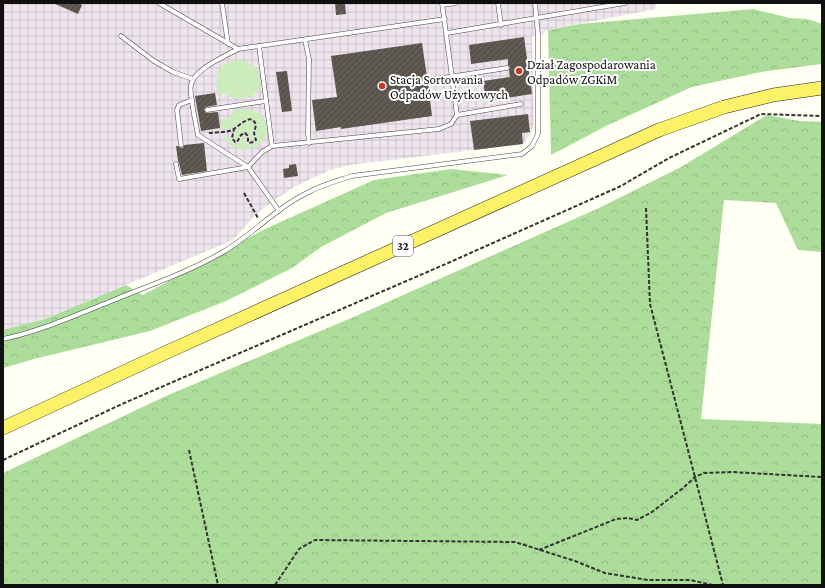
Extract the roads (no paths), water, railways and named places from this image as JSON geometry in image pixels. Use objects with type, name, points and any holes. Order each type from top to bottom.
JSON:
[{"type":"main road","name":"32","points":[[3,428],[167,352],[659,130],[724,107],[773,95],[819,89]]},
{"type":"lane","points":[[159,3],[238,49]]},
{"type":"lane","points":[[222,3],[228,44]]},
{"type":"lane","points":[[176,164],[178,179],[248,167],[262,152],[272,146],[439,129],[451,124],[457,115],[442,4],[456,3]]},
{"type":"lane","points":[[498,3],[500,25]]},
{"type":"lane","points":[[3,339],[55,324],[184,271],[223,252],[306,193],[331,182],[352,176],[522,154],[532,146],[538,134],[539,87],[537,18],[535,3]]},
{"type":"lane","points":[[447,33],[625,3]]},
{"type":"lane","points":[[279,211],[248,167],[198,135],[190,86],[193,79],[206,66],[238,49],[445,19]]},
{"type":"lane","points":[[121,36],[154,61],[173,72],[193,79]]},
{"type":"lane","points":[[305,40],[309,59],[309,143]]},
{"type":"lane","points":[[259,46],[272,146]]},
{"type":"lane","points":[[429,80],[507,68]]},
{"type":"lane","points":[[181,145],[177,110],[179,105],[192,100]]},
{"type":"lane","points":[[207,110],[266,101]]},
{"type":"lane","points":[[457,115],[521,104]]},
{"type":"place","name":"Dział Zagospodarowania Odpadów ZGKiM","points":[[519,71]]},
{"type":"place","name":"Stacja Sortowania Odpadów Użytkowych","points":[[382,86]]}]
